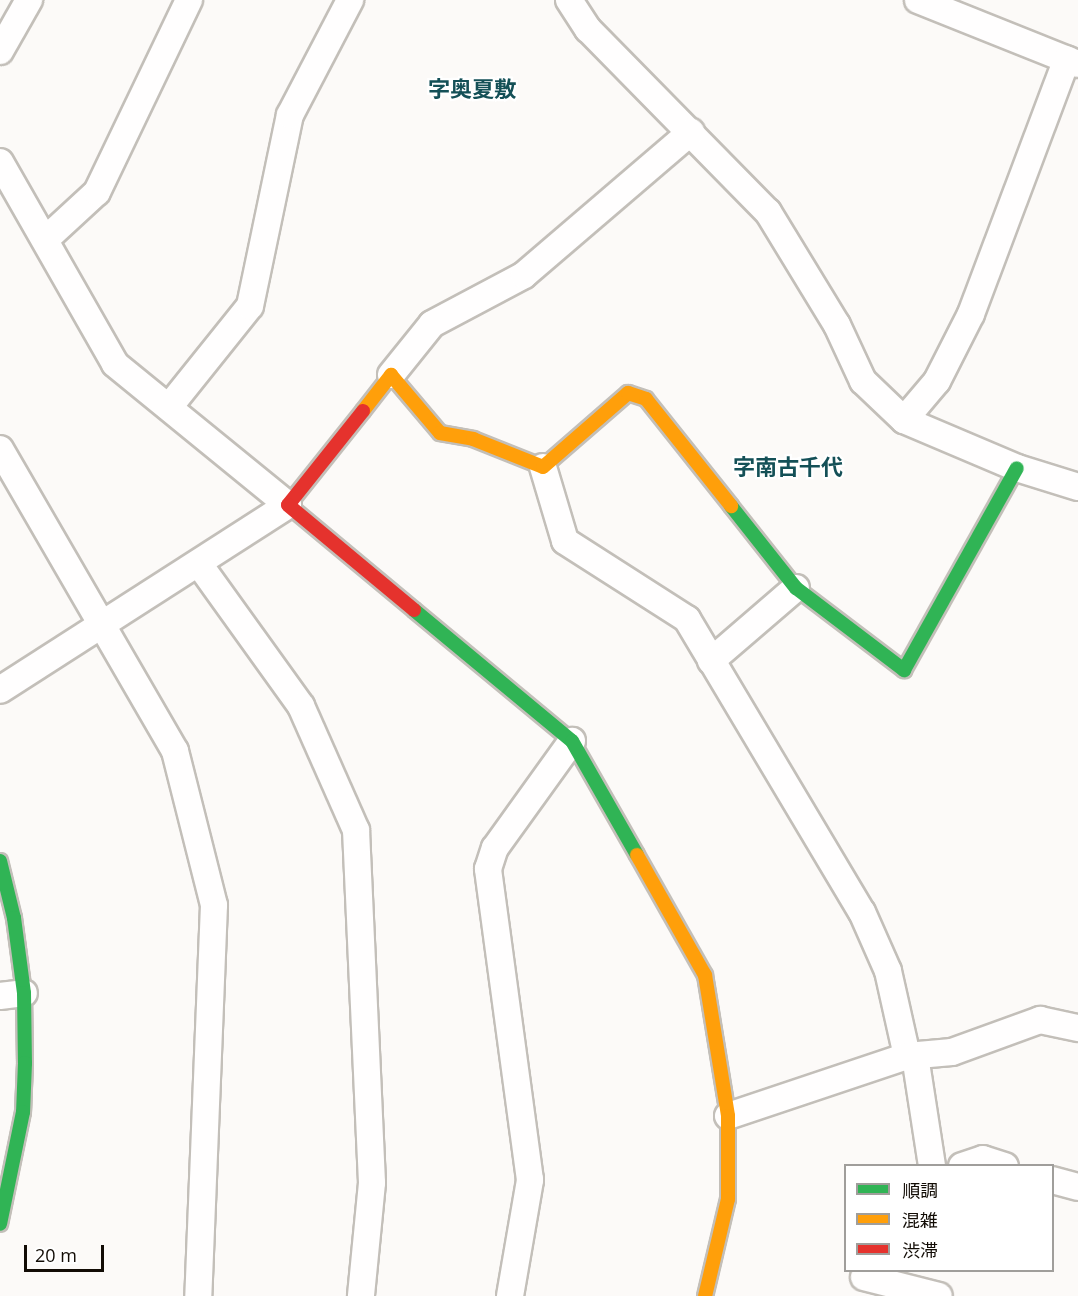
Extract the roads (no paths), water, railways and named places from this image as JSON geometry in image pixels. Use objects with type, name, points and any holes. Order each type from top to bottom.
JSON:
[{"type":"street","points":[[0,51],[29,0]]},
{"type":"street","points":[[46,239],[98,192],[189,0]]},
{"type":"street","points":[[169,407],[250,306],[290,114],[350,0]]},
{"type":"street","points":[[569,0],[588,29],[768,212],[837,325],[863,381],[904,420],[1017,468],[1078,487]]},
{"type":"street","points":[[904,420],[937,381],[971,314],[1073,62],[918,0]]},
{"type":"street","points":[[0,690],[288,505],[432,324],[524,275],[691,132]]},
{"type":"street","points":[[0,162],[46,239],[115,364],[572,741],[705,975],[728,1116],[728,1199],[705,1296]]},
{"type":"street","points":[[390,375],[440,433],[473,439],[543,467]]},
{"type":"street","points":[[543,467],[628,393],[646,399],[796,588],[904,670],[1017,468]]},
{"type":"street","points":[[0,449],[104,623],[176,750],[214,905],[198,1296]]},
{"type":"street","points":[[543,467],[565,542],[687,619],[862,912],[888,971],[911,1056],[932,1164]]},
{"type":"street","points":[[199,564],[301,706],[356,830],[372,1183],[361,1296]]},
{"type":"street","points":[[711,661],[796,588]]},
{"type":"street","points":[[510,1296],[530,1180],[488,869],[495,848],[572,741]]},
{"type":"street","points":[[0,861],[14,918],[12,994],[23,1112],[0,1224]]},
{"type":"street","points":[[728,1116],[911,1056],[952,1052],[1040,1020],[1078,1028]]},
{"type":"street","points":[[968,1164],[983,1159],[999,1164]]},
{"type":"street","points":[[1054,1180],[1078,1187]]},
{"type":"street","points":[[863,1281],[939,1296]]},
{"type":"district","name":"字奥夏敷","points":[[472,89]]},
{"type":"district","name":"字南古千代","points":[[788,467]]}]
